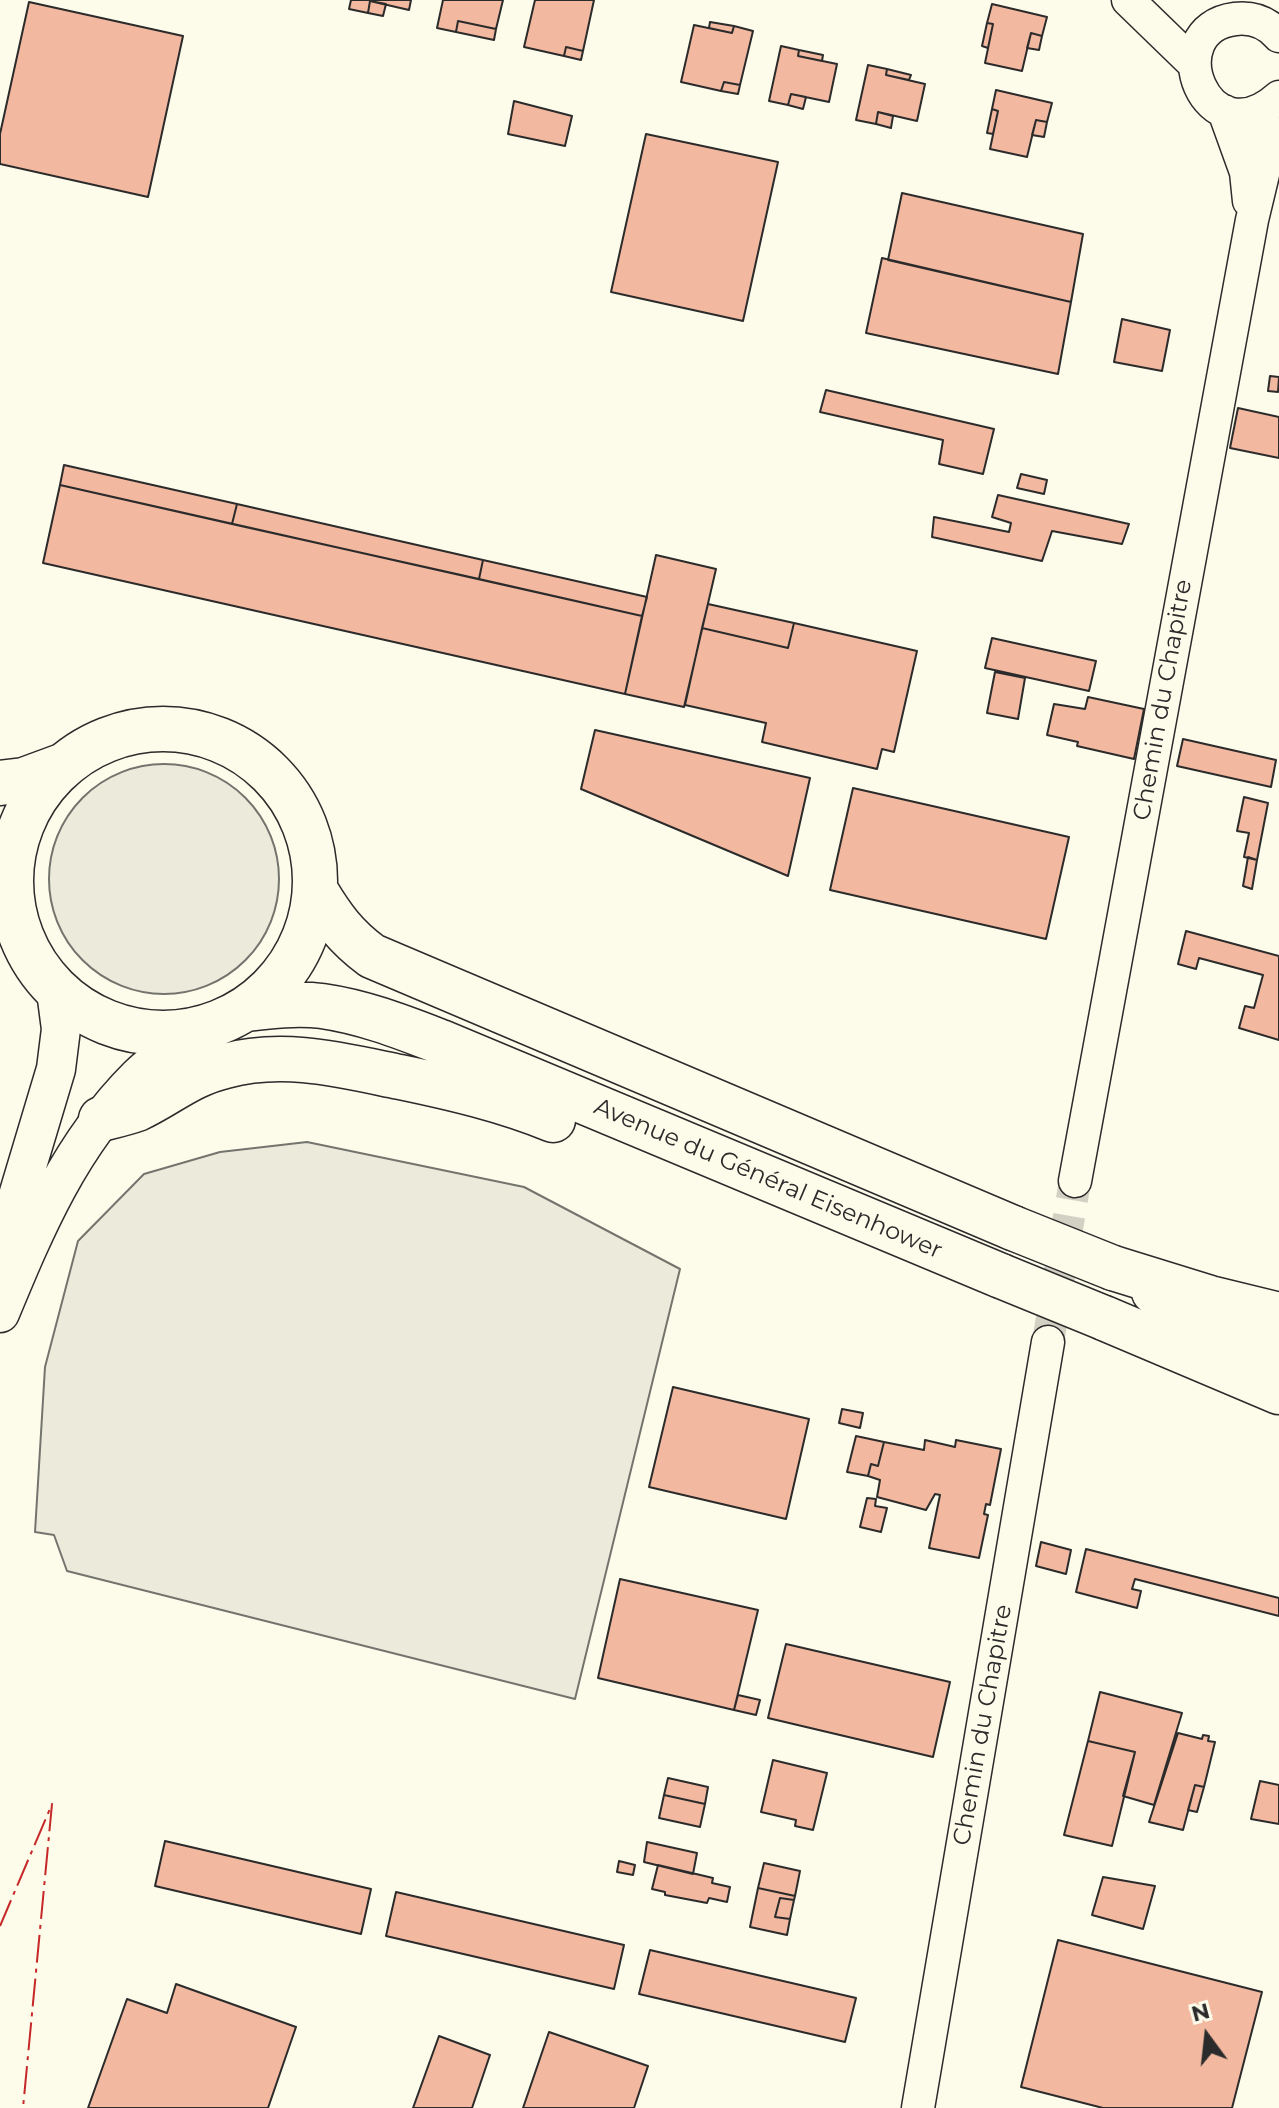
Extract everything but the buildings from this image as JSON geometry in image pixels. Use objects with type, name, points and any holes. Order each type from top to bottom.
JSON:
[{"type":"main road","points":[[151,729],[184,730],[216,738],[235,747],[270,772],[291,798],[306,826],[314,858],[316,891],[309,926],[295,958],[274,986],[247,1009],[208,1027],[176,1033],[154,1033],[111,1025],[82,1011],[56,991],[32,960],[8,918],[10,868],[16,839],[26,812],[42,787],[62,766],[89,747],[119,734],[151,729]]},
{"type":"main road","points":[[0,783],[24,780],[62,766]]},
{"type":"main road","name":"Avenue du Général Eisenhower","points":[[316,891],[334,922],[350,940],[372,956],[1113,1268],[1194,1314],[1279,1350]]},
{"type":"main road","name":"Avenue du Général Eisenhower","points":[[247,1009],[282,1005],[320,1006],[377,1018],[1279,1392]]},
{"type":"main road","points":[[101,1119],[136,1109],[176,1084],[224,1066],[278,1057],[324,1061],[508,1102],[598,1138],[668,1138]]},
{"type":"main road","points":[[1113,1268],[1210,1298],[1279,1315]]},
{"type":"street","points":[[1128,0],[1194,64]]},
{"type":"street","points":[[1273,103],[1253,113],[1238,115],[1224,111],[1211,104],[1201,93],[1195,79],[1194,64],[1196,50],[1203,37],[1214,27],[1256,9],[1260,21],[1279,36]]},
{"type":"street","points":[[1153,22],[1214,27]]},
{"type":"street","name":"Chemin du Chapitre","points":[[1075,1181],[1252,220],[1264,170],[1263,129],[1273,103]]},
{"type":"street","name":"Chemin du Chapitre","points":[[1224,111],[1246,172],[1252,220]]},
{"type":"street","points":[[0,1256],[56,1069],[61,1029],[56,991]]},
{"type":"street","points":[[0,1313],[36,1226],[65,1169],[101,1119],[139,1076],[208,1027]]},
{"type":"street","name":"Chemin du Chapitre","points":[[918,2108],[1048,1342]]},
{"type":"shaded area","points":[[164,764],[208,773],[245,798],[270,835],[279,879],[270,923],[245,960],[208,985],[164,994],[120,985],[83,960],[58,923],[49,879],[58,835],[83,798],[120,773]]},
{"type":"shaded area","points":[[307,1142],[524,1187],[680,1269],[575,1699],[67,1571],[54,1535],[35,1532],[45,1367],[78,1241],[144,1174],[220,1152]]},
{"type":"tunnel","points":[[1048,1342],[1075,1181]]},
{"type":"power","points":[[0,1926],[52,1804],[23,2108]]}]
